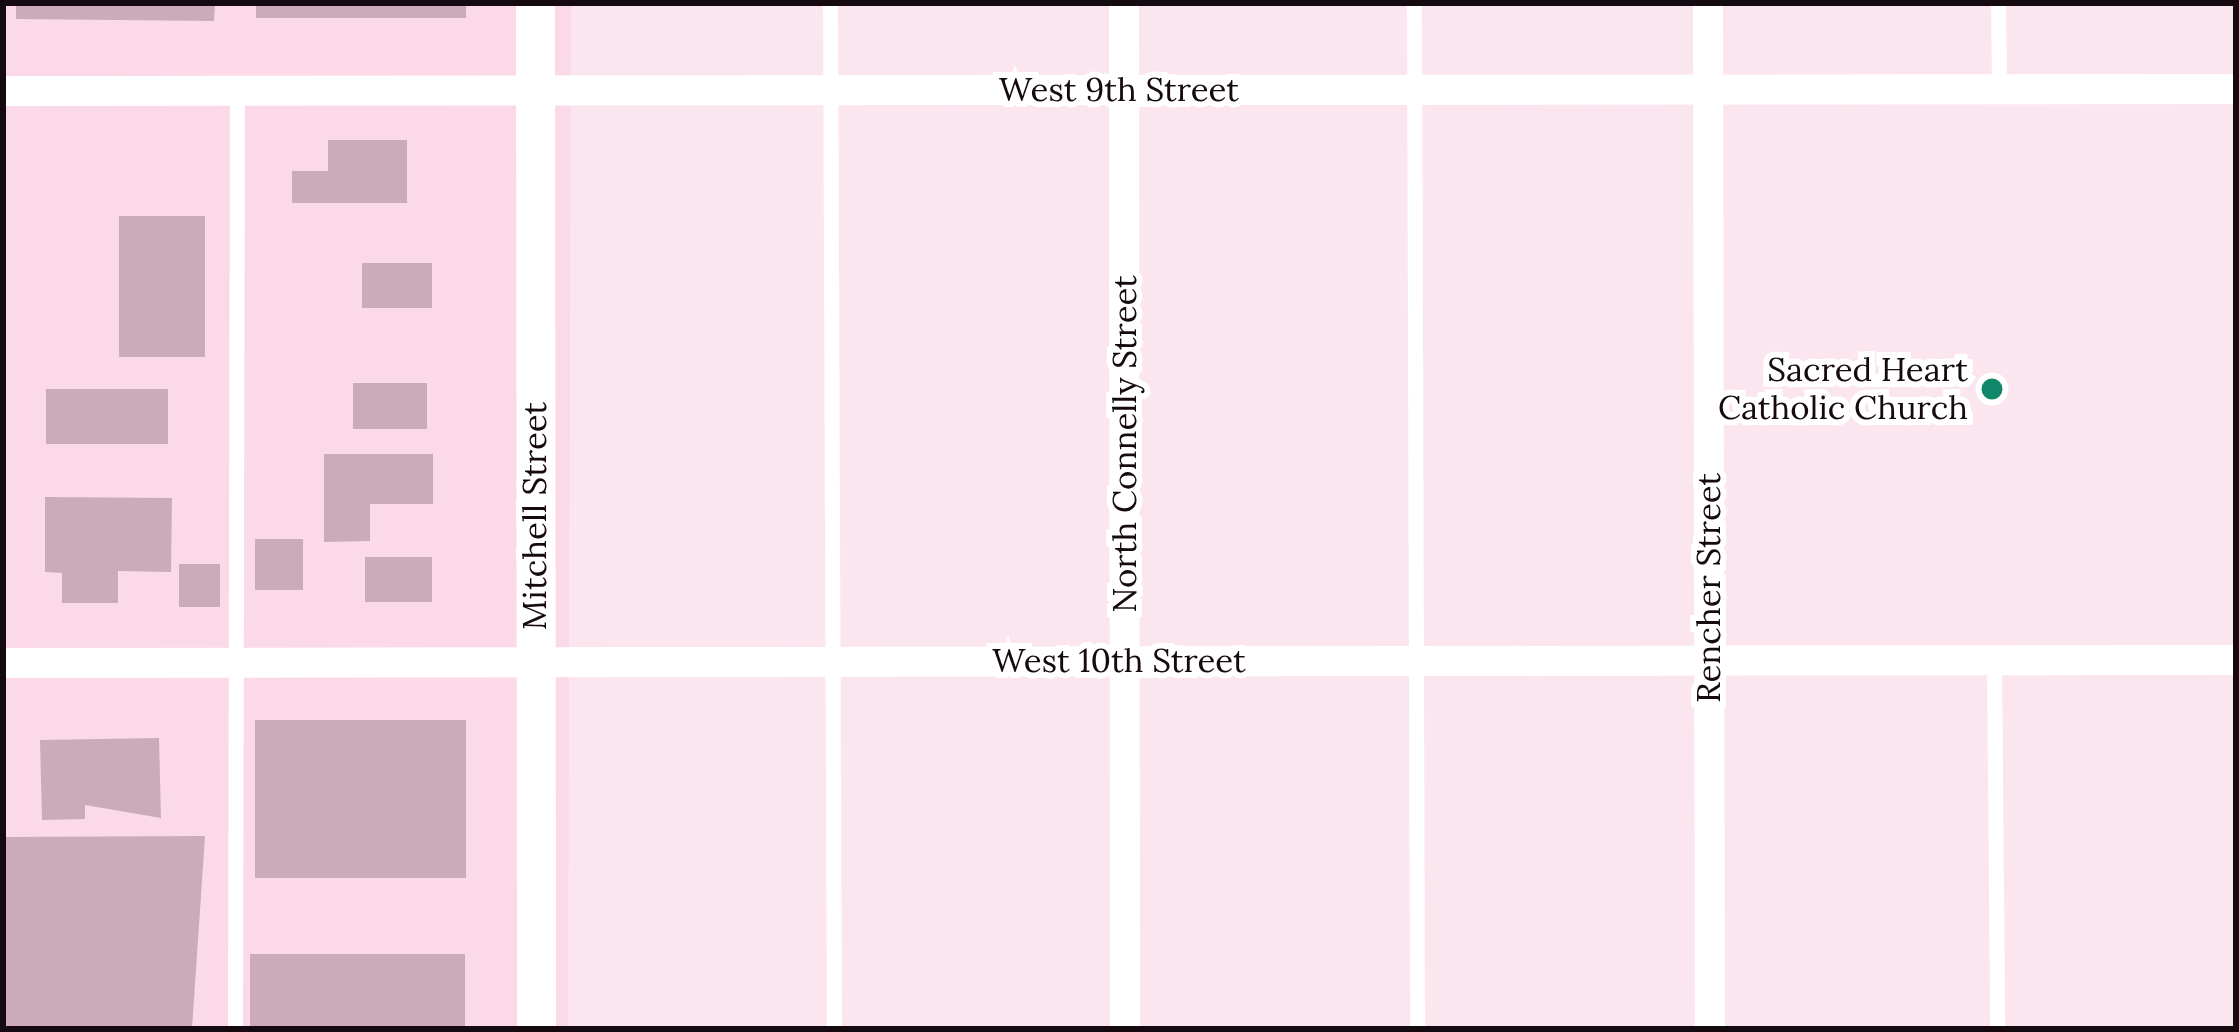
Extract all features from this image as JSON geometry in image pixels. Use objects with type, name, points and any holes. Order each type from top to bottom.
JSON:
[{"type":"street","name":"Mitchell Street","points":[[535,3],[536,1029]]},
{"type":"street","name":"North Connelly Street","points":[[1124,3],[1125,1029]]},
{"type":"street","name":"Rencher Street","points":[[1708,3],[1710,1029]]},
{"type":"street","name":"West 9th Street","points":[[3,92],[2236,88]]},
{"type":"street","name":"West 10th Street","points":[[3,663],[2236,660]]},
{"type":"lane","points":[[830,3],[834,1029]]},
{"type":"lane","points":[[1414,3],[1418,1029]]},
{"type":"lane","points":[[1998,3],[1999,88]]},
{"type":"lane","points":[[235,1029],[237,92]]},
{"type":"lane","points":[[1994,660],[1997,1029]]},
{"type":"shaded area","points":[[3,3],[571,3],[568,1029],[3,1029]]},
{"type":"building","points":[[16,3],[215,3],[214,21],[16,19]]},
{"type":"building","points":[[256,3],[466,3],[466,18],[256,18]]},
{"type":"building","points":[[328,140],[407,140],[407,203],[292,203],[292,171],[328,171]]},
{"type":"building","points":[[119,216],[205,216],[205,357],[119,357]]},
{"type":"building","points":[[362,263],[432,263],[432,308],[362,308]]},
{"type":"building","points":[[353,383],[427,383],[427,429],[353,429]]},
{"type":"building","points":[[46,389],[168,389],[168,444],[46,444]]},
{"type":"building","points":[[324,454],[433,454],[433,504],[370,504],[370,541],[324,542]]},
{"type":"building","points":[[45,497],[172,498],[171,572],[118,571],[118,603],[62,603],[62,573],[45,572]]},
{"type":"building","points":[[255,539],[303,539],[303,590],[255,590]]},
{"type":"building","points":[[365,557],[432,557],[432,602],[365,602]]},
{"type":"building","points":[[179,564],[220,564],[220,607],[179,607]]},
{"type":"building","points":[[255,720],[466,720],[466,878],[255,878]]},
{"type":"building","points":[[159,738],[161,818],[85,805],[85,819],[42,820],[40,740]]},
{"type":"building","points":[[205,836],[192,1029],[4,1029],[4,837]]},
{"type":"building","points":[[250,954],[465,954],[465,1029],[250,1029]]},
{"type":"place","name":"Sacred Heart Catholic Church","points":[[1992,389]]}]
